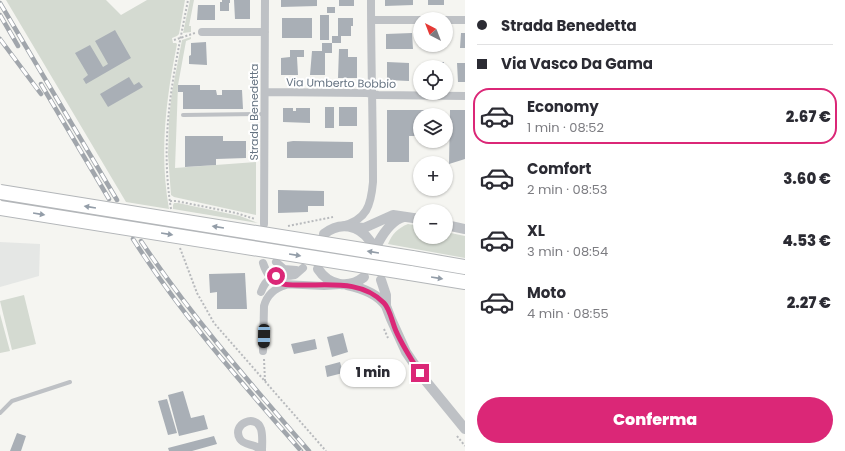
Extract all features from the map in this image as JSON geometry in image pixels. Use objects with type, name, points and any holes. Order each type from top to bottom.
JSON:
[{"type":"highway","points":[[0,192],[465,267]]},
{"type":"highway","points":[[0,208],[465,282]]},
{"type":"street","name":"Strada Benedetta","points":[[264,222],[265,0]]},
{"type":"street","points":[[324,234],[331,229],[354,222],[363,215],[369,205],[372,192],[371,0]]},
{"type":"street","points":[[371,20],[413,20]]},
{"type":"street","points":[[453,20],[465,20]]},
{"type":"street","points":[[202,32],[264,32]]},
{"type":"street","name":"Via Umberto Bobbio","points":[[265,92],[465,96]]},
{"type":"street","points":[[340,226],[361,228],[393,216],[413,218]]},
{"type":"street","points":[[353,227],[374,242],[387,228],[397,220],[404,217]]},
{"type":"street","points":[[453,226],[465,229]]},
{"type":"street","points":[[263,351],[264,306],[261,292],[264,276],[263,262],[266,272],[271,278],[279,283],[290,285],[324,286],[356,282],[364,277]]},
{"type":"street","points":[[261,292],[271,278],[295,275],[303,268],[287,270],[280,267],[276,262]]},
{"type":"street","points":[[318,270],[328,280],[367,290],[386,306]]},
{"type":"street","points":[[381,280],[386,295],[386,306],[396,331],[413,362],[430,386],[465,429]]},
{"type":"street","points":[[264,306],[268,297],[274,290],[282,286],[290,285]]},
{"type":"lane","points":[[183,115],[264,114]]},
{"type":"lane","points":[[0,413],[12,401],[70,382]]},
{"type":"path","points":[[171,209],[166,158],[167,116],[188,0]]},
{"type":"path","points":[[174,40],[202,32]]},
{"type":"path","points":[[170,201],[226,211],[264,222]]},
{"type":"path","points":[[282,227],[335,217]]},
{"type":"path","points":[[179,247],[190,276],[208,314],[224,336],[326,451]]},
{"type":"path","points":[[383,328],[388,339]]},
{"type":"path","points":[[263,351],[265,382]]},
{"type":"path","points":[[455,434],[465,446]]},
{"type":"shaded area","points":[[6,0],[106,0],[121,15],[147,0],[185,0],[179,34],[172,38],[173,43],[177,44],[165,126],[164,167],[169,209],[126,202]]},
{"type":"shaded area","points":[[190,0],[194,0],[189,26],[191,26],[191,32],[183,33]]},
{"type":"shaded area","points":[[191,37],[191,39],[186,41],[178,85],[175,168],[256,162],[256,215],[174,197],[171,195],[168,155],[169,119],[172,92],[182,40]]},
{"type":"shaded area","points":[[174,203],[240,216],[258,223],[173,209]]},
{"type":"shaded area","points":[[408,224],[413,225],[413,244],[453,244],[453,233],[465,236],[465,258],[388,244],[391,237],[401,227]]},
{"type":"shaded area","points":[[0,242],[40,244],[39,276],[0,287]]},
{"type":"shaded area","points":[[24,295],[36,344],[12,350],[0,301]]},
{"type":"shaded area","points":[[0,314],[10,351],[0,353]]},
{"type":"building","points":[[222,0],[230,0],[229,11],[220,11],[220,2],[222,2]]},
{"type":"building","points":[[234,0],[250,0],[250,19],[235,19]]},
{"type":"building","points":[[281,0],[317,0],[317,6],[281,7]]},
{"type":"building","points":[[339,0],[354,0],[354,6],[339,6]]},
{"type":"building","points":[[385,0],[413,0],[413,5],[385,6]]},
{"type":"building","points":[[428,0],[444,0],[444,5],[428,5]]},
{"type":"building","points":[[198,5],[215,5],[215,20],[197,20]]},
{"type":"building","points":[[327,7],[335,7],[335,13],[327,13]]},
{"type":"building","points":[[320,15],[329,15],[329,40],[320,40]]},
{"type":"building","points":[[282,18],[312,18],[312,38],[282,38]]},
{"type":"building","points":[[338,18],[353,18],[351,36],[341,36],[341,43],[332,43],[332,36],[338,36]]},
{"type":"building","points":[[115,30],[131,58],[86,84],[83,79],[88,75],[75,53],[90,45],[103,67],[108,64],[95,41]]},
{"type":"building","points":[[412,33],[413,49],[386,49],[386,34]]},
{"type":"building","points":[[461,33],[465,33],[465,48],[460,48]]},
{"type":"building","points":[[206,42],[207,65],[189,64],[191,43]]},
{"type":"building","points":[[322,43],[332,43],[332,53],[325,53],[325,75],[310,75],[312,51],[322,51]]},
{"type":"building","points":[[339,49],[348,49],[348,57],[357,57],[357,78],[338,78]]},
{"type":"building","points":[[290,50],[304,50],[304,57],[297,57],[298,75],[281,75],[281,58],[290,57]]},
{"type":"building","points":[[387,62],[409,63],[409,81],[387,80]]},
{"type":"building","points":[[457,63],[465,63],[465,82],[458,82]]},
{"type":"building","points":[[129,77],[134,85],[139,82],[143,87],[108,107],[100,94]]},
{"type":"building","points":[[178,85],[200,85],[200,90],[216,90],[217,95],[222,95],[222,90],[242,90],[243,109],[183,109],[183,92],[178,92]]},
{"type":"building","points":[[325,107],[334,107],[334,128],[325,128]]},
{"type":"building","points":[[339,107],[357,107],[357,126],[339,126]]},
{"type":"building","points":[[283,108],[293,108],[293,111],[296,111],[296,108],[310,108],[310,123],[283,122]]},
{"type":"building","points":[[387,110],[413,110],[413,136],[409,136],[409,162],[387,162]]},
{"type":"building","points":[[453,110],[465,110],[465,159],[453,163],[453,156],[449,156],[449,148],[453,148]]},
{"type":"building","points":[[185,136],[223,136],[223,141],[246,141],[246,158],[216,159],[216,165],[185,167]]},
{"type":"building","points":[[287,142],[353,142],[353,158],[287,158]]},
{"type":"building","points":[[278,190],[324,191],[324,206],[308,206],[308,212],[278,213]]},
{"type":"building","points":[[245,273],[247,309],[217,309],[217,292],[210,293],[209,274]]},
{"type":"building","points":[[343,333],[348,352],[332,357],[327,337]]},
{"type":"building","points":[[315,339],[317,349],[294,354],[291,344]]},
{"type":"building","points":[[340,362],[343,373],[327,377],[325,366]]},
{"type":"building","points":[[183,391],[191,418],[204,415],[208,429],[179,436],[168,395]]},
{"type":"building","points":[[167,399],[177,433],[168,435],[158,401]]},
{"type":"building","points":[[17,433],[26,436],[21,451],[10,451]]},
{"type":"building","points":[[214,436],[217,444],[192,451],[169,451],[168,448]]},
{"type":"railway","points":[[0,3],[117,200]]},
{"type":"railway","points":[[0,15],[18,46]]},
{"type":"railway","points":[[0,39],[41,94]]},
{"type":"railway","points":[[41,84],[109,199]]},
{"type":"railway","points":[[133,239],[192,322],[301,451]]},
{"type":"railway","points":[[141,241],[180,296],[243,374],[309,451]]},
{"type":"route","points":[[276,276],[271,278],[282,284],[324,286],[341,284],[370,292],[386,306],[393,325],[410,359],[420,373]]}]
